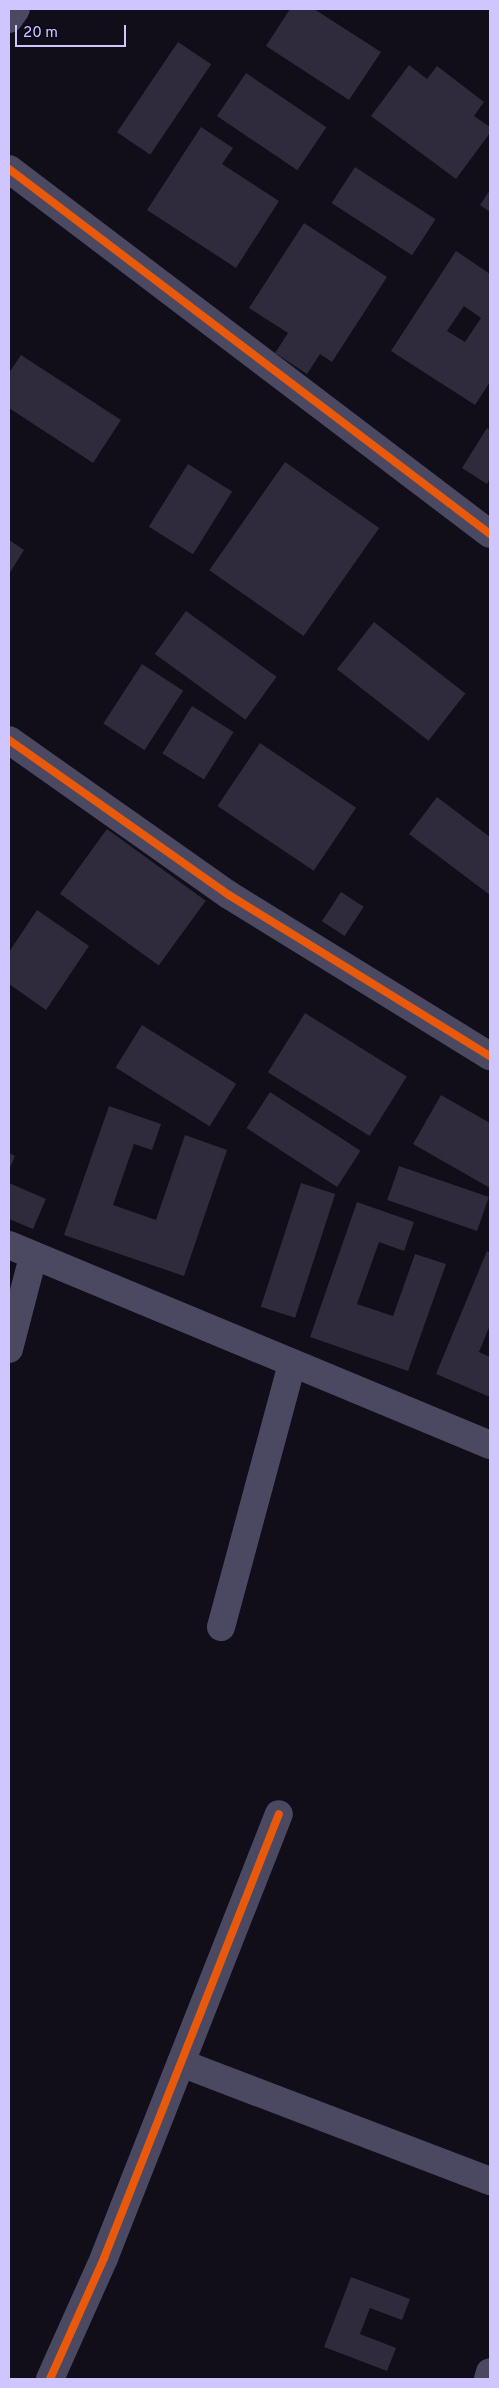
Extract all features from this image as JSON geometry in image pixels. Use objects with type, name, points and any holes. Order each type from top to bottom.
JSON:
[{"type":"street","points":[[9,19],[16,9]]},
{"type":"street","points":[[9,169],[490,534]]},
{"type":"street","points":[[9,740],[230,895],[490,1056]]},
{"type":"street","points":[[9,1245],[33,1257],[490,1445]]},
{"type":"street","points":[[9,1349],[33,1257]]},
{"type":"street","points":[[220,1627],[292,1364]]},
{"type":"street","points":[[50,2379],[104,2258],[280,1814]]},
{"type":"street","points":[[181,2063],[490,2181]]},
{"type":"street","points":[[488,2379],[490,2372]]},
{"type":"building","points":[[290,9],[314,9],[381,52],[349,100],[266,46]]},
{"type":"building","points":[[178,42],[211,64],[150,155],[117,132]]},
{"type":"building","points":[[409,65],[427,79],[437,66],[484,102],[474,116],[490,127],[490,133],[456,179],[371,116]]},
{"type":"building","points":[[246,73],[326,127],[297,170],[217,116]]},
{"type":"building","points":[[201,127],[233,148],[222,164],[279,201],[236,268],[147,210]]},
{"type":"building","points":[[355,167],[436,219],[412,255],[332,203]]},
{"type":"building","points":[[490,190],[490,212],[480,205]]},
{"type":"building","points":[[304,223],[387,277],[332,362],[320,354],[307,374],[275,353],[288,333],[249,308]]},
{"type":"building","points":[[456,251],[490,274],[490,382],[475,405],[391,351]],"holes":[[[464,306],[481,318],[465,342],[447,331]]]},
{"type":"building","points":[[21,355],[121,420],[93,463],[9,408],[9,373]]},
{"type":"building","points":[[487,428],[490,430],[490,478],[487,484],[462,468]]},
{"type":"building","points":[[285,462],[379,528],[303,636],[209,570]]},
{"type":"building","points":[[188,464],[232,492],[193,554],[149,527]]},
{"type":"building","points":[[9,540],[24,550],[9,574]]},
{"type":"building","points":[[186,611],[277,677],[245,720],[155,654]]},
{"type":"building","points":[[374,622],[465,693],[428,741],[337,669]]},
{"type":"building","points":[[142,664],[183,691],[144,750],[103,724]]},
{"type":"building","points":[[192,706],[234,732],[204,779],[162,753]]},
{"type":"building","points":[[260,743],[356,808],[314,871],[218,806]]},
{"type":"building","points":[[437,797],[490,837],[490,895],[409,834]]},
{"type":"building","points":[[107,829],[206,901],[159,965],[60,894]]},
{"type":"building","points":[[341,892],[364,907],[345,936],[322,921]]},
{"type":"building","points":[[37,910],[89,946],[46,1010],[9,984],[9,952]]},
{"type":"building","points":[[305,1013],[407,1077],[370,1136],[268,1072]]},
{"type":"building","points":[[142,1025],[236,1084],[210,1126],[116,1067]]},
{"type":"building","points":[[270,1092],[361,1151],[337,1187],[247,1128]]},
{"type":"building","points":[[441,1095],[490,1123],[490,1188],[413,1144]]},
{"type":"building","points":[[109,1106],[161,1124],[152,1150],[134,1144],[113,1205],[156,1220],[185,1135],[227,1150],[184,1276],[64,1235]]},
{"type":"building","points":[[9,1153],[15,1156],[9,1170]]},
{"type":"building","points":[[399,1166],[489,1197],[477,1231],[387,1200]]},
{"type":"building","points":[[9,1183],[46,1199],[33,1229],[9,1219]]},
{"type":"building","points":[[301,1183],[335,1194],[295,1318],[261,1307]]},
{"type":"building","points":[[357,1202],[414,1222],[404,1251],[379,1242],[357,1304],[393,1316],[415,1254],[446,1264],[408,1371],[310,1337]]},
{"type":"building","points":[[487,1251],[490,1253],[490,1325],[479,1352],[490,1357],[490,1397],[436,1374]]},
{"type":"building","points":[[351,2277],[410,2299],[402,2320],[370,2308],[360,2334],[396,2348],[387,2371],[324,2347]]},
{"type":"cycle path","points":[[9,169],[490,534]]},
{"type":"cycle path","points":[[9,740],[229,895],[490,1056]]},
{"type":"cycle path","points":[[50,2379],[104,2258],[279,1814]]}]
